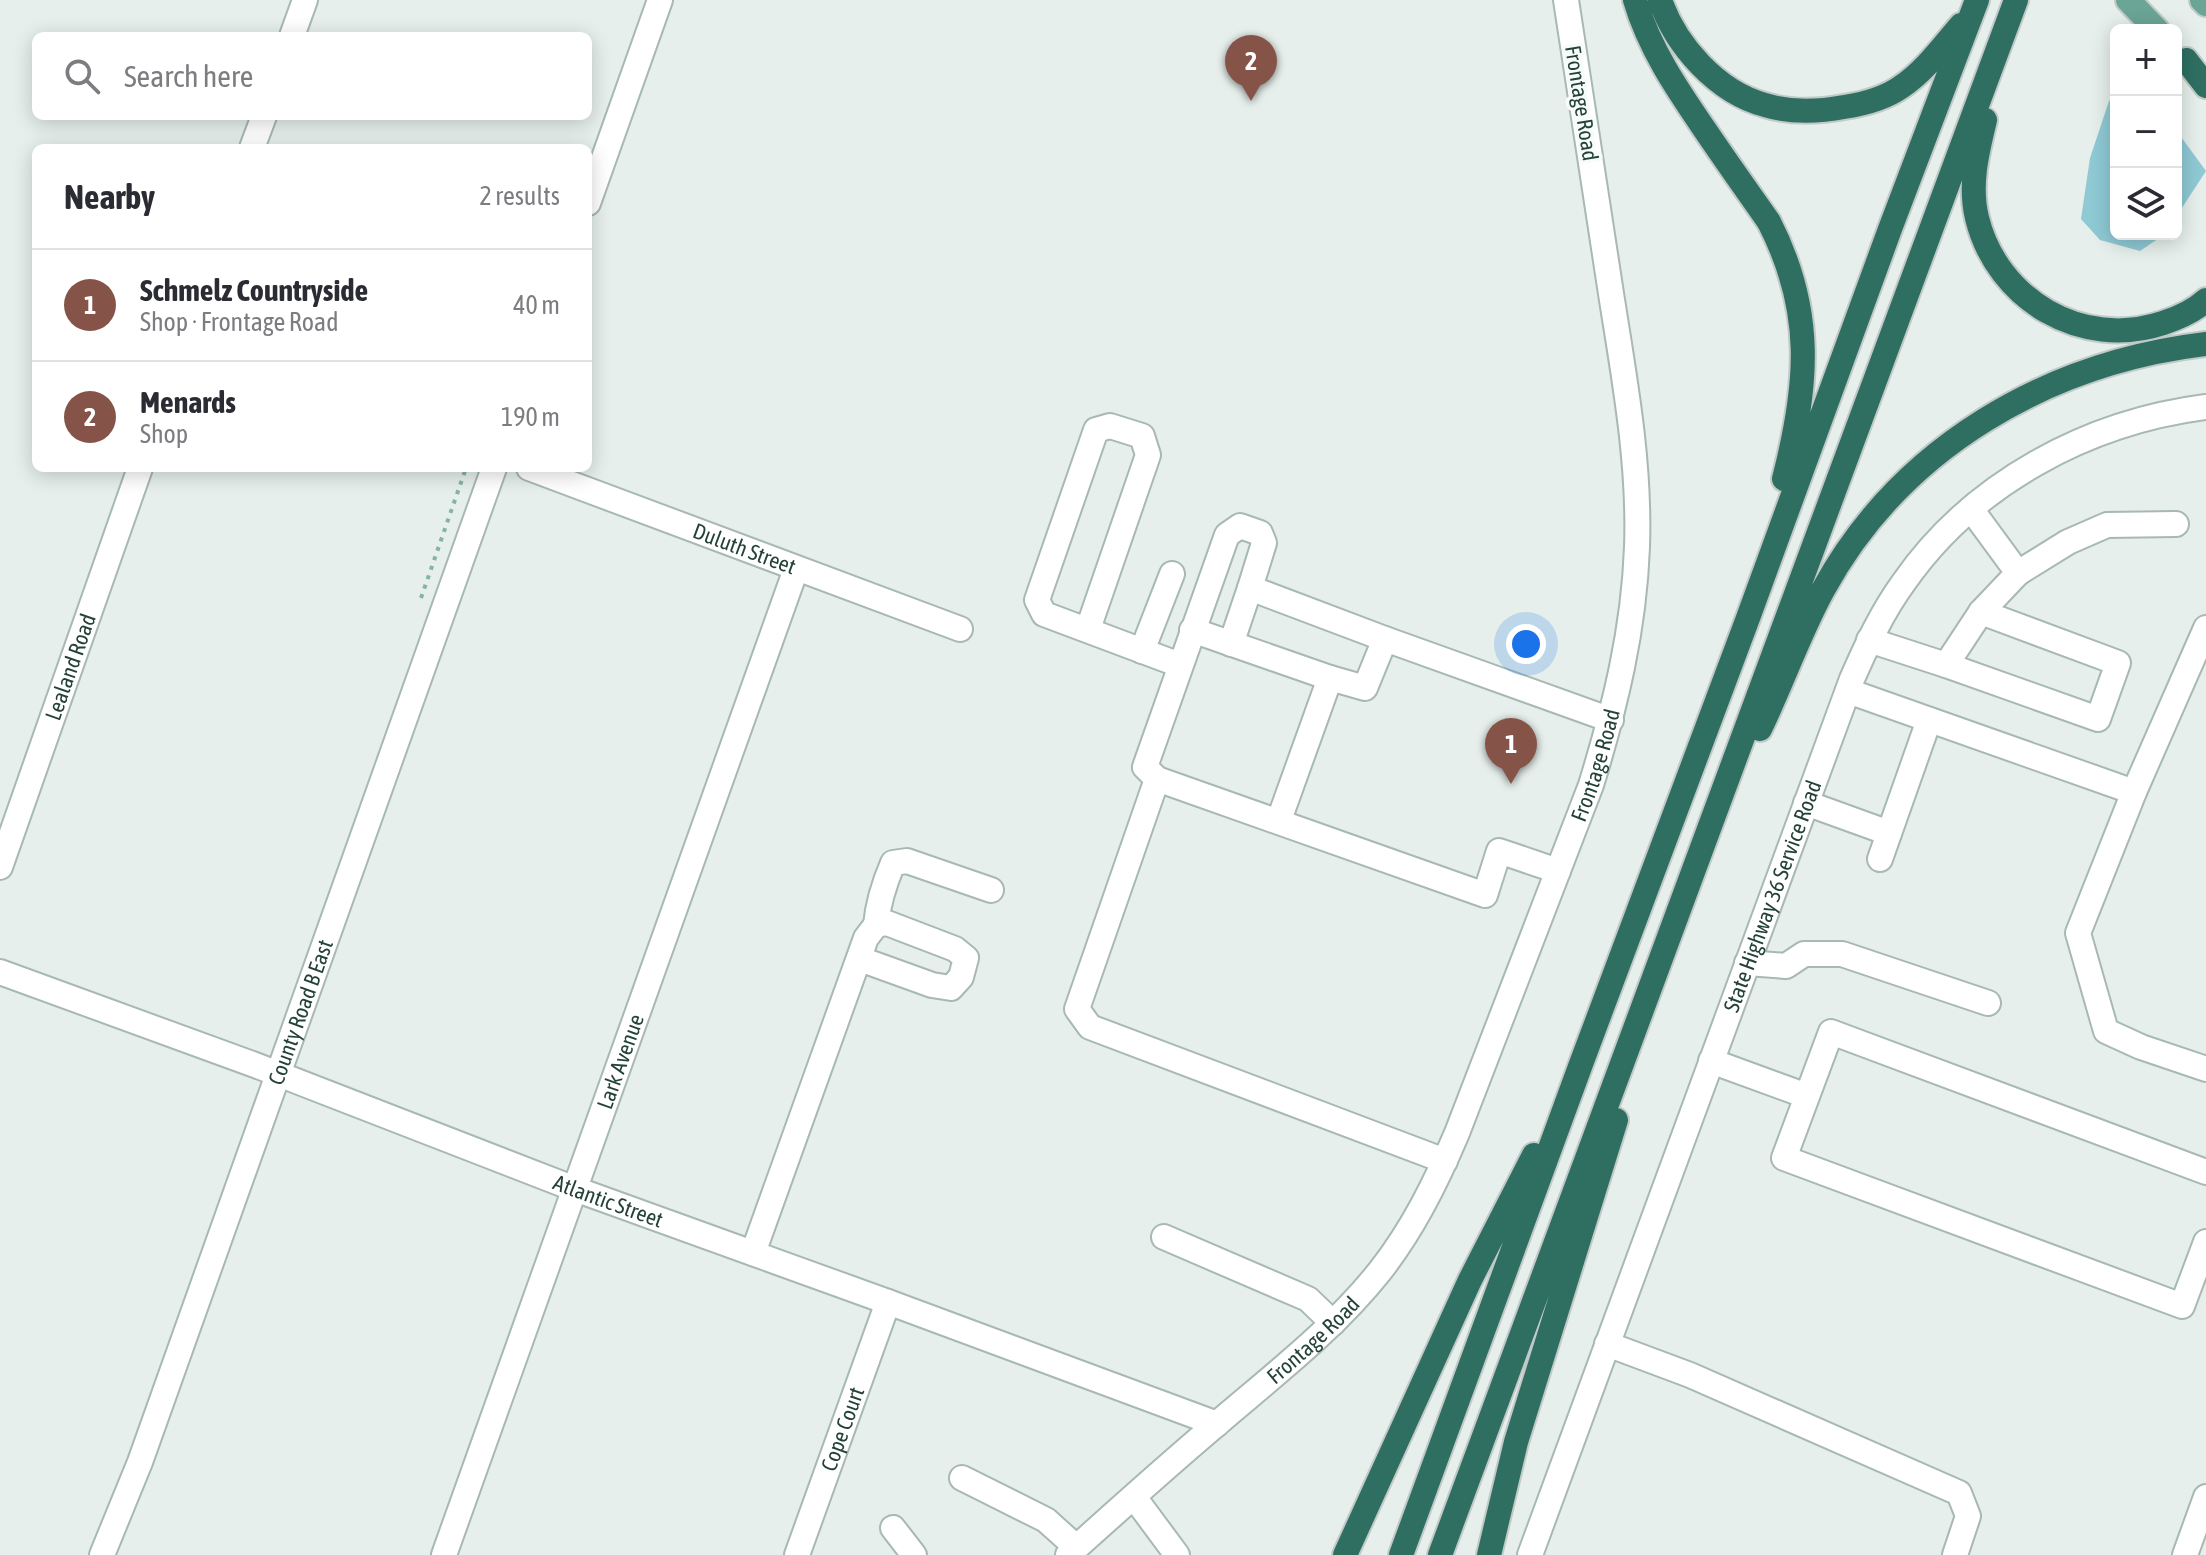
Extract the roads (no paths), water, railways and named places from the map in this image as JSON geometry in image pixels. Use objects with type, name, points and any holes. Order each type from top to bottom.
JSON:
[{"type":"highway","points":[[1635,0],[1656,53],[1677,89],[1769,222],[1793,279],[1804,361],[1800,402],[1792,448],[1748,618]]},
{"type":"highway","points":[[1660,0],[1675,32],[1710,74],[1735,92],[1763,105],[1791,111],[1847,107],[1877,100],[1902,87],[1924,68],[1975,6]]},
{"type":"highway","points":[[1440,1555],[2016,0]]},
{"type":"highway","points":[[1401,1555],[1975,6]]},
{"type":"highway","points":[[2006,28],[1975,164],[1973,190],[1984,241],[1998,267],[2016,289],[2038,307],[2061,320],[2094,330],[2149,328],[2176,319],[2206,300]]},
{"type":"highway","points":[[2182,55],[2206,83]]},
{"type":"highway","points":[[1696,860],[1776,697],[1822,592],[1871,520],[1902,485],[1944,447],[1983,420],[2032,393],[2121,361],[2166,349],[2206,344]]},
{"type":"highway","points":[[1489,1555],[1516,1442],[1603,1165],[1678,910]]},
{"type":"highway","points":[[1345,1555],[1470,1280],[1581,1064]]},
{"type":"main road","points":[[2128,0],[2151,24]]},
{"type":"street","points":[[293,32],[305,0]]},
{"type":"street","points":[[592,192],[660,0]]},
{"type":"street","name":"Frontage Road","points":[[1072,1551],[1333,1323],[1381,1270],[1434,1185],[1445,1161],[1591,785],[1625,660],[1633,601],[1637,500],[1627,396],[1566,0]]},
{"type":"street","points":[[254,144],[262,120]]},
{"type":"street","name":"State Highway 36 Service Road","points":[[1540,1552],[1607,1344],[1869,640],[1903,582],[1931,548],[1971,509],[2021,472],[2099,433],[2150,418],[2206,407]]},
{"type":"street","points":[[1088,629],[1148,455],[1142,436],[1110,426],[1096,430],[1037,600],[1044,614],[1180,665]]},
{"type":"street","name":"Lealand Road","points":[[0,867],[139,472]]},
{"type":"street","name":"County Road B East","points":[[102,1555],[140,1462],[493,472]]},
{"type":"street","name":"Duluth Street","points":[[540,472],[960,629]]},
{"type":"street","points":[[1971,509],[2018,573]]},
{"type":"street","points":[[1946,665],[1981,612],[2018,573],[2068,542],[2107,525],[2176,524]]},
{"type":"street","points":[[1231,644],[1264,543],[1260,533],[1240,526],[1227,535],[1145,767],[1157,779],[1485,895],[1499,851],[1558,871]]},
{"type":"street","name":"Lark Avenue","points":[[444,1555],[796,569]]},
{"type":"street","points":[[1142,651],[1172,574]]},
{"type":"street","points":[[1250,588],[1611,720]]},
{"type":"street","points":[[1869,640],[2098,719],[2118,663],[1981,612]]},
{"type":"street","points":[[2206,628],[2134,792],[2078,933],[2106,1031],[2141,1047],[2206,1069]]},
{"type":"street","points":[[1192,630],[1365,688],[1385,639]]},
{"type":"street","points":[[1279,820],[1330,678]]},
{"type":"street","points":[[1848,691],[2134,792]]},
{"type":"street","points":[[1880,859],[1929,720]]},
{"type":"street","points":[[1157,779],[1077,1009],[1090,1027],[1445,1161]]},
{"type":"street","points":[[1806,803],[1889,833]]},
{"type":"street","points":[[753,1253],[866,938],[876,925],[883,886],[893,863],[907,861],[991,890]]},
{"type":"street","points":[[860,959],[932,985],[951,988],[961,977],[966,958],[955,949],[887,923],[876,925]]},
{"type":"street","points":[[1747,963],[1786,966],[1804,954],[1842,954],[1988,1003]]},
{"type":"street","name":"Atlantic Street","points":[[0,972],[255,1065],[575,1189],[1217,1424]]},
{"type":"street","points":[[2206,1172],[1831,1032],[1784,1158],[2182,1306],[2206,1242]]},
{"type":"street","points":[[1711,1061],[1807,1096]]},
{"type":"street","points":[[1164,1237],[1308,1299],[1333,1323]]},
{"type":"street","name":"Cope Court","points":[[797,1555],[888,1302]]},
{"type":"street","points":[[1607,1344],[1704,1381],[1959,1493],[1968,1516],[1955,1555]]},
{"type":"street","points":[[962,1478],[1046,1520],[1072,1551]]},
{"type":"street","points":[[1134,1497],[1171,1552]]},
{"type":"street","points":[[2185,1555],[2206,1497]]},
{"type":"street","points":[[893,1528],[914,1555]]},
{"type":"water","points":[[2109,101],[2110,240],[2156,240],[2140,251],[2100,240],[2081,219],[2090,158]]},
{"type":"water","points":[[2182,138],[2206,171],[2182,208]]},
{"type":"place","name":"Menards","points":[[1251,101]]},
{"type":"place","name":"Schmelz Countryside","points":[[1511,784]]}]
